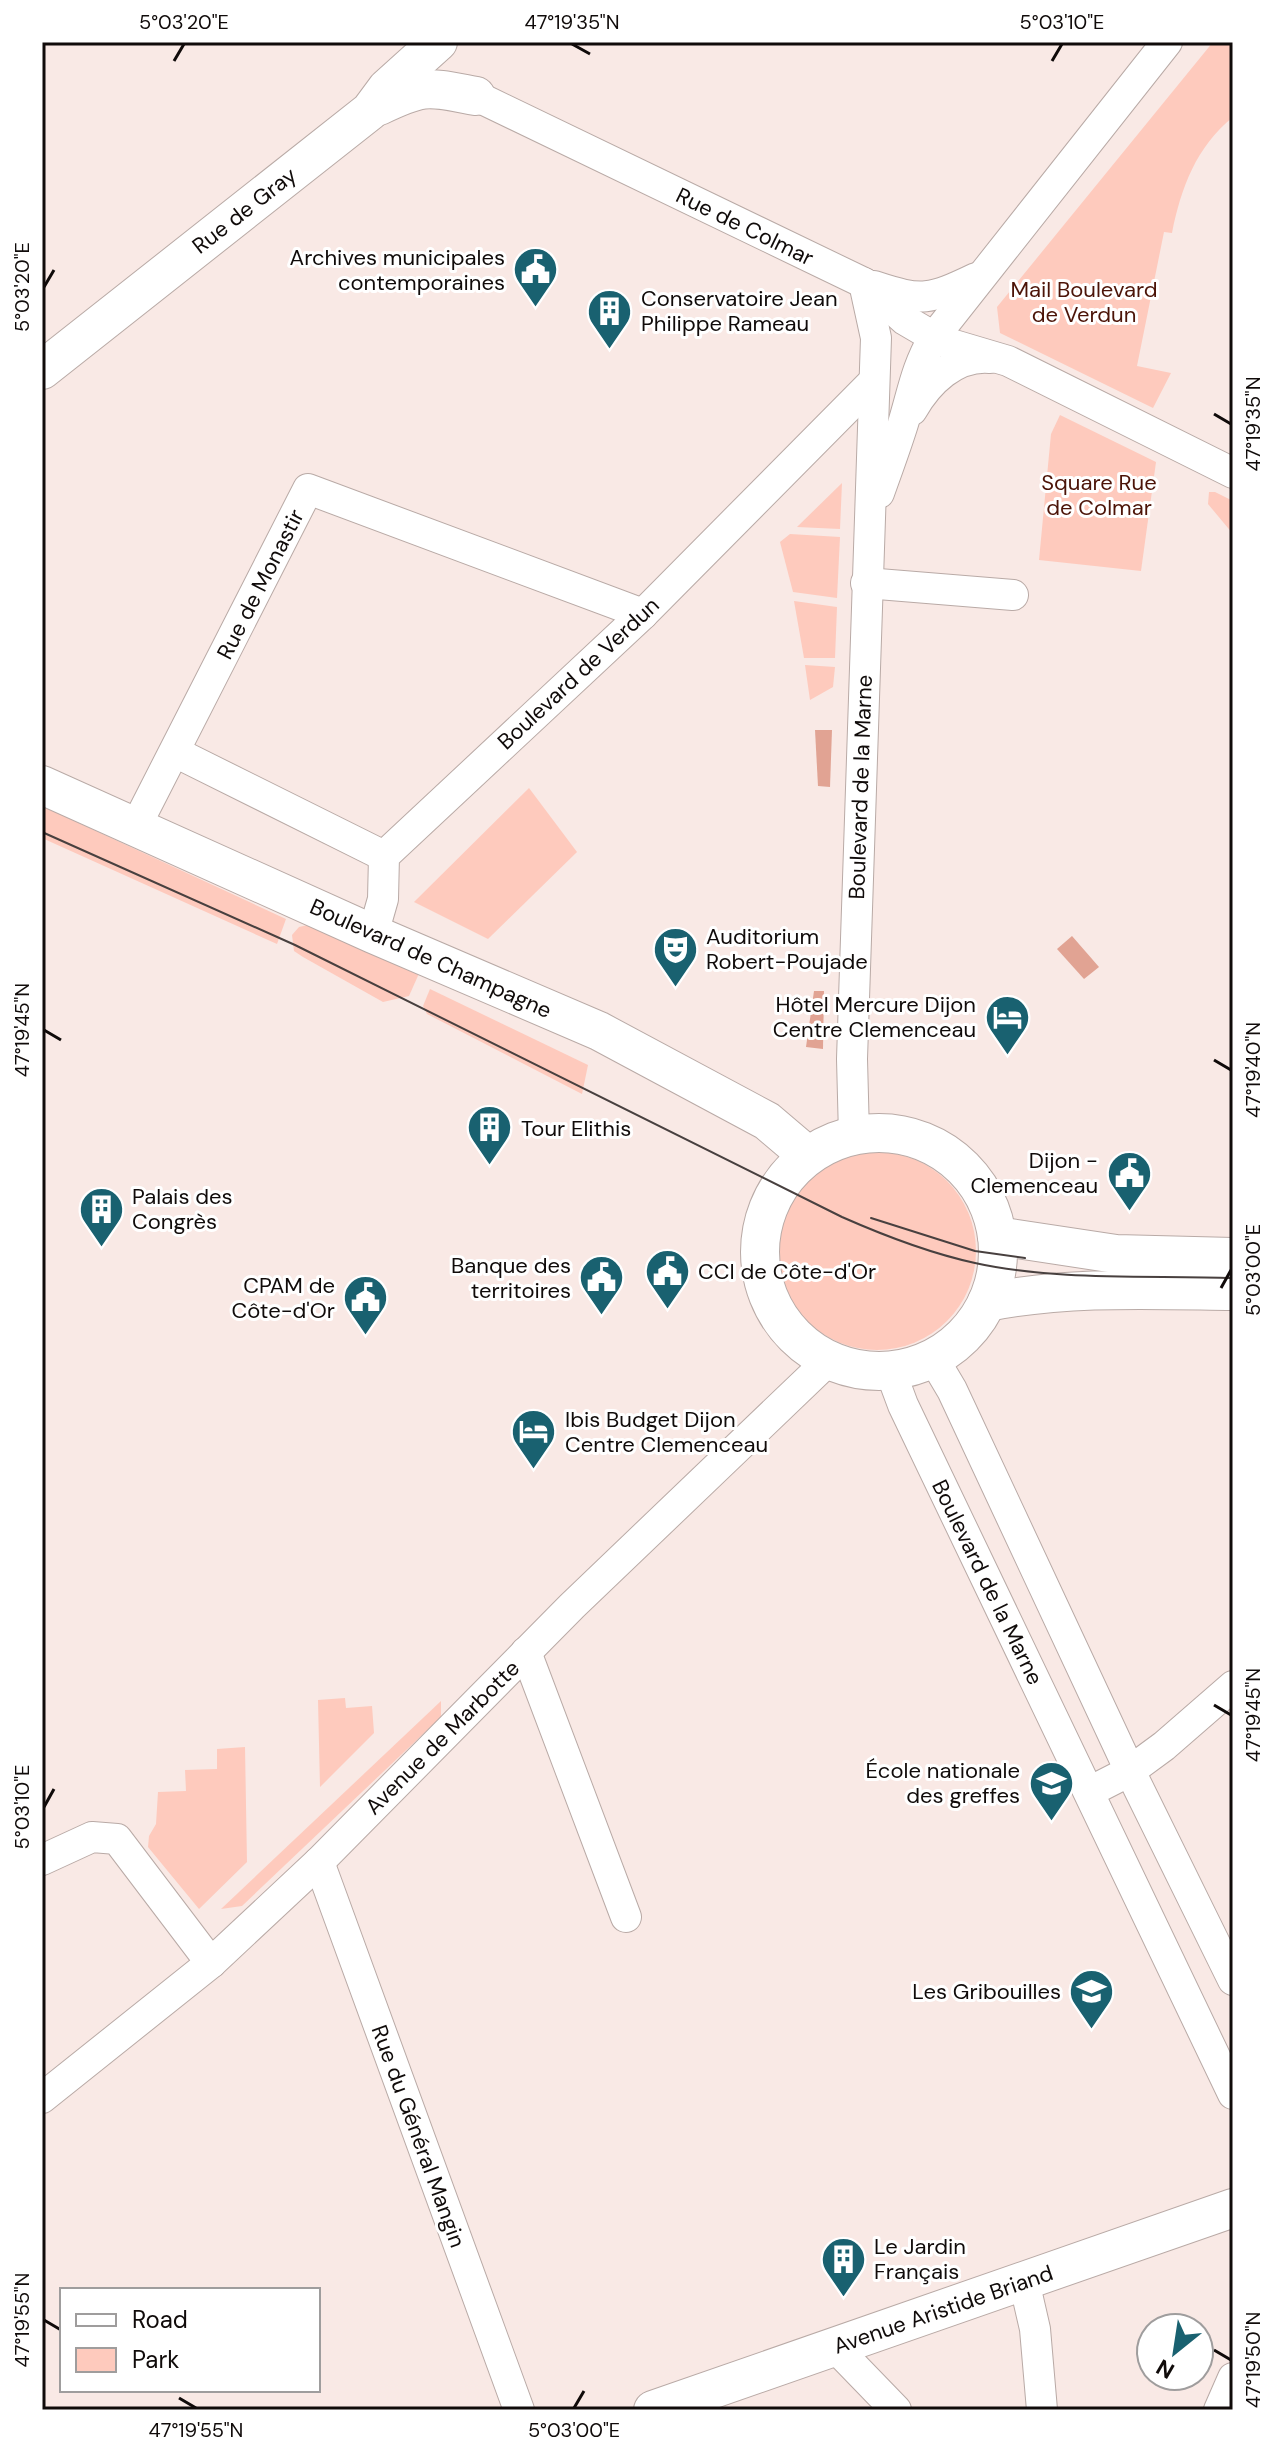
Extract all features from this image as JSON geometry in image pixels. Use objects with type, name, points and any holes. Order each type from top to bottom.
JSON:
[{"type":"main road","name":"Rue de Gray","points":[[42,370],[370,111],[387,88],[438,42]]},
{"type":"main road","name":"Rue de Colmar","points":[[466,42],[456,53],[453,74],[476,96]]},
{"type":"main road","name":"Rue de Colmar","points":[[370,111],[413,90],[431,87],[476,96]]},
{"type":"main road","name":"Boulevard de Champagne","points":[[42,785],[373,934],[599,1031],[767,1121],[807,1155]]},
{"type":"main road","points":[[893,1133],[921,1141],[948,1154],[976,1181],[993,1217],[997,1236],[998,1267],[987,1302],[970,1329],[933,1358],[890,1370],[859,1369],[829,1360],[801,1341],[778,1316],[761,1273],[759,1250],[762,1228],[768,1206],[786,1177],[807,1155],[838,1139],[854,1135],[893,1133]]},
{"type":"main road","points":[[997,1236],[1116,1254],[1233,1257]]},
{"type":"main road","points":[[987,1302],[1027,1294],[1098,1288],[1233,1291]]},
{"type":"main road","name":"Avenue Aristide Briand","points":[[653,2410],[1233,2208]]},
{"type":"street","name":"Boulevard de la Marne","points":[[869,519],[904,424],[922,357],[934,337],[979,276],[1167,42]]},
{"type":"street","name":"Rue de Colmar","points":[[476,96],[864,283],[905,320],[934,337],[1008,361],[1233,473]]},
{"type":"street","name":"Rue de Colmar","points":[[979,276],[972,314],[974,328],[984,343],[1008,361]]},
{"type":"street","points":[[864,283],[908,298],[951,291],[979,276]]},
{"type":"street","name":"Boulevard de la Marne","points":[[854,1135],[852,1059],[876,338],[864,283]]},
{"type":"street","name":"Boulevard de la Marne","points":[[904,424],[922,393],[956,364],[971,358],[1008,361]]},
{"type":"street","name":"Boulevard de Verdun","points":[[384,856],[643,614],[874,381]]},
{"type":"street","points":[[826,431],[836,426],[845,427],[871,445]]},
{"type":"street","name":"Rue de Monastir","points":[[136,826],[308,489],[643,614]]},
{"type":"street","points":[[866,583],[1013,595]]},
{"type":"street","points":[[175,752],[384,856],[383,899],[373,934]]},
{"type":"street","points":[[933,1358],[1233,1980]]},
{"type":"street","name":"Avenue de Marbotte","points":[[42,2098],[211,1963],[319,1862],[526,1652],[829,1360]]},
{"type":"street","name":"Boulevard de la Marne","points":[[890,1370],[903,1405],[1233,2094]]},
{"type":"street","points":[[526,1652],[626,1917]]},
{"type":"street","points":[[1089,1792],[1130,1771],[1164,1746],[1233,1686]]},
{"type":"street","points":[[42,1860],[92,1837],[117,1839],[211,1963]]},
{"type":"street","name":"Rue du Général Mangin","points":[[319,1862],[519,2410]]},
{"type":"street","points":[[1024,2281],[1035,2329],[1042,2410]]},
{"type":"street","points":[[835,2347],[896,2410]]},
{"type":"street","points":[[1219,2410],[1233,2378]]},
{"type":"green space","name":"Mail Boulevard de Verdun","points":[[1213,42],[1233,42],[1233,117],[1200,155],[1180,200],[1172,233],[1164,232],[1137,366],[1171,373],[1153,408],[1000,333],[997,307]]},
{"type":"green space","name":"Square Rue de Colmar","points":[[1060,415],[1156,462],[1141,571],[1039,560],[1051,434]]},
{"type":"green space","points":[[842,483],[840,529],[797,527]]},
{"type":"green space","points":[[1209,492],[1233,501],[1233,534],[1208,504]]},
{"type":"green space","points":[[790,534],[840,537],[837,598],[793,592],[780,542]]},
{"type":"green space","points":[[794,601],[837,607],[835,658],[804,658]]},
{"type":"green space","points":[[805,665],[835,667],[833,687],[810,700]]},
{"type":"green space","points":[[529,788],[577,852],[488,939],[414,902]]},
{"type":"green space","points":[[42,806],[286,919],[277,944],[42,838]]},
{"type":"green space","points":[[308,925],[421,969],[409,996],[383,1002],[294,951],[292,935],[299,927]]},
{"type":"green space","points":[[430,989],[588,1065],[582,1094],[427,1014],[423,1006]]},
{"type":"green space","points":[[877,1152],[915,1159],[947,1181],[969,1213],[976,1251],[969,1289],[947,1321],[915,1343],[877,1350],[839,1343],[807,1321],[785,1289],[778,1251],[785,1213],[807,1181],[839,1159]]},
{"type":"green space","points":[[345,1698],[346,1708],[372,1706],[374,1733],[320,1787],[318,1700]]},
{"type":"green space","points":[[441,1701],[441,1717],[242,1906],[221,1909]]},
{"type":"green space","points":[[245,1747],[247,1862],[199,1909],[148,1847],[149,1836],[156,1824],[158,1792],[186,1791],[185,1770],[217,1769],[217,1749]]},
{"type":"shaded area","points":[[815,730],[832,730],[830,787],[818,786]]},
{"type":"shaded area","points":[[1072,936],[1099,967],[1084,979],[1057,949]]},
{"type":"shaded area","points":[[814,991],[824,991],[823,1049],[806,1047]]},
{"type":"tram line","points":[[42,832],[295,945],[842,1217],[891,1237],[958,1259],[1038,1273],[1233,1278]]},
{"type":"tram line","points":[[871,1218],[975,1251],[1025,1258]]},
{"type":"place","name":"Archives municipales contemporaines","points":[[536,309]]},
{"type":"place","name":"Conservatoire Jean Philippe Rameau","points":[[610,350]]},
{"type":"place","name":"Auditorium Robert-Poujade","points":[[675,988]]},
{"type":"place","name":"Hôtel Mercure Dijon Centre Clemenceau","points":[[1007,1056]]},
{"type":"place","name":"Tour Elithis","points":[[490,1167]]},
{"type":"place","name":"Dijon - Clemenceau","points":[[1129,1212]]},
{"type":"place","name":"Palais des Congrès","points":[[101,1248]]},
{"type":"place","name":"CCI de Côte-d'Or","points":[[667,1310]]},
{"type":"place","name":"Banque des territoires","points":[[602,1317]]},
{"type":"place","name":"CPAM de Côte-d'Or","points":[[366,1337]]},
{"type":"place","name":"Ibis Budget Dijon Centre Clemenceau","points":[[534,1471]]},
{"type":"place","name":"École nationale des greffes","points":[[1051,1822]]},
{"type":"place","name":"Les Gribouilles","points":[[1092,2030]]},
{"type":"place","name":"Le Jardin Français","points":[[843,2298]]}]
